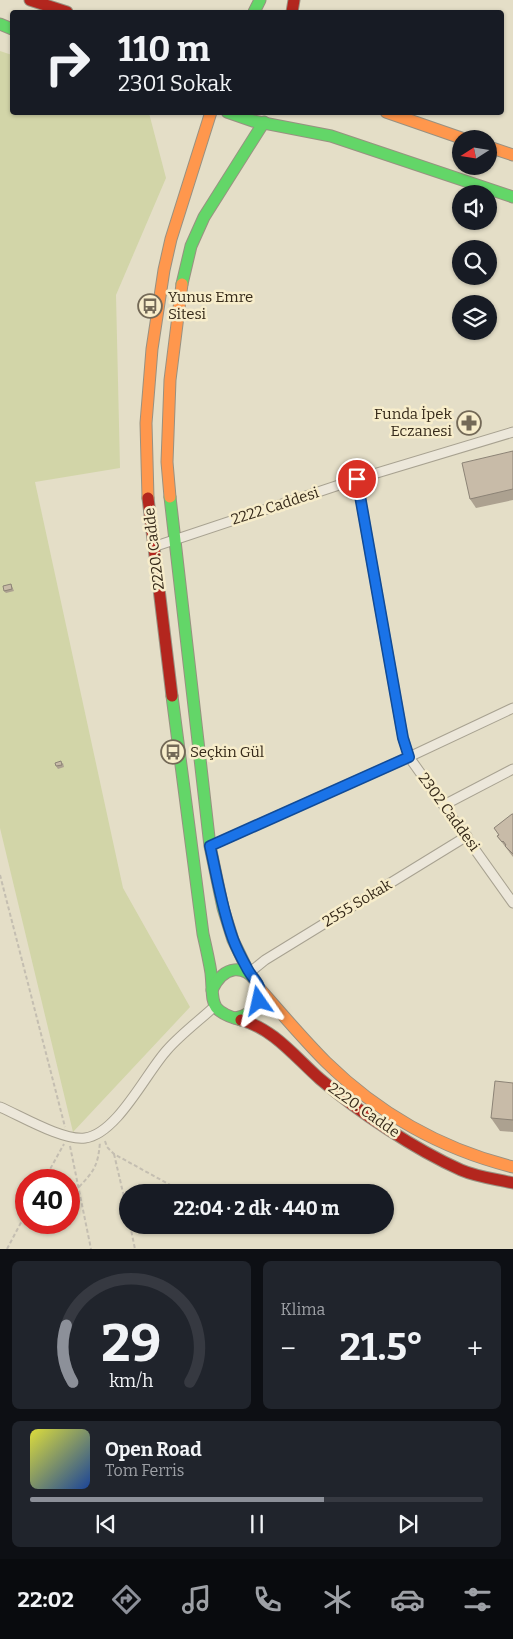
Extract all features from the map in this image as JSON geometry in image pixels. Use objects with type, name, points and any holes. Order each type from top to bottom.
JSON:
[{"type":"street","points":[[30,0],[61,10]]},
{"type":"street","name":"2220. Cadde","points":[[210,115],[171,239],[164,270],[152,349],[146,423],[146,464],[148,506],[203,934],[211,974],[212,999],[215,1006],[227,1016],[253,1023],[273,1035],[319,1078],[352,1105],[416,1146],[462,1170],[513,1183]]},
{"type":"street","points":[[236,115],[244,118],[266,117],[331,136],[513,197]]},
{"type":"street","points":[[395,115],[452,135]]},
{"type":"street","name":"2220. Cadde","points":[[266,117],[204,217],[191,246],[180,292],[172,362],[168,423],[167,462],[174,540],[210,846],[223,908],[233,940],[260,989],[327,1063],[390,1114],[422,1133],[466,1154],[513,1167]]},
{"type":"street","points":[[498,150],[513,155]]},
{"type":"street","name":"2222 Caddesi","points":[[154,547],[357,479],[513,432]]},
{"type":"street","name":"2302 Caddesi","points":[[357,479],[403,738],[409,757],[513,903]]},
{"type":"street","points":[[210,846],[513,708]]},
{"type":"street","points":[[444,805],[513,768]]},
{"type":"street","name":"2555 Sokak","points":[[250,973],[265,960],[467,836]]},
{"type":"street","points":[[212,990],[214,982],[226,971],[234,969],[250,973]]},
{"type":"street","points":[[227,1016],[235,1018],[250,1014],[256,1008],[259,1001],[260,989]]},
{"type":"street","points":[[0,1106],[68,1137],[85,1138],[101,1133],[115,1121],[167,1049],[215,1006]]},
{"type":"path","points":[[0,875],[75,1169]]},
{"type":"path","points":[[101,1133],[107,1146],[114,1154],[168,1184]]},
{"type":"path","points":[[80,1186],[99,1160],[101,1133]]},
{"type":"path","points":[[50,1169],[68,1137]]},
{"type":"path","points":[[114,1154],[121,1184]]},
{"type":"path","points":[[80,1192],[91,1249]]},
{"type":"path","points":[[7,1249],[15,1234]]},
{"type":"path","points":[[132,1234],[135,1249]]},
{"type":"green space","points":[[0,51],[10,54],[10,115],[150,115],[166,178],[116,295],[120,468],[35,482],[123,888],[190,1007],[73,1132],[0,828]]},
{"type":"building","points":[[513,451],[513,489],[470,499],[462,463]]},
{"type":"building","points":[[11,584],[12,589],[4,591],[3,586]]},
{"type":"building","points":[[61,761],[62,765],[56,766],[55,763]]},
{"type":"building","points":[[512,814],[513,854],[497,836],[499,835],[494,828]]},
{"type":"building","points":[[495,1081],[513,1083],[513,1120],[491,1118]]},
{"type":"traffic: fast","points":[[255,10],[260,0]]},
{"type":"traffic: fast","points":[[0,24],[10,28]]},
{"type":"traffic: fast","points":[[236,115],[253,121],[331,136],[513,197]]},
{"type":"traffic: fast","points":[[182,284],[191,246],[204,217],[264,122]]},
{"type":"traffic: fast","points":[[170,497],[210,846],[223,908],[233,940],[249,973]]},
{"type":"traffic: fast","points":[[172,696],[214,1004],[222,1013],[241,1020]]},
{"type":"traffic: fast","points":[[212,990],[223,975],[234,970],[245,972],[254,979],[259,990],[259,1001],[251,1011],[235,1018]]},
{"type":"traffic: slow","points":[[148,498],[146,423],[152,349],[164,270],[171,239],[210,115]]},
{"type":"traffic: slow","points":[[395,115],[452,135]]},
{"type":"traffic: slow","points":[[498,150],[513,155]]},
{"type":"traffic: slow","points":[[170,497],[167,462],[170,380],[182,284]]},
{"type":"traffic: slow","points":[[260,989],[326,1062],[367,1098],[436,1140],[513,1167]]},
{"type":"traffic: jam","points":[[30,0],[61,10]]},
{"type":"traffic: jam","points":[[292,10],[294,0]]},
{"type":"traffic: jam","points":[[148,498],[172,696]]},
{"type":"traffic: jam","points":[[241,1020],[253,1024],[274,1037],[335,1092],[406,1141],[461,1170],[513,1183]]},
{"type":"place","name":"Yunus Emre Sitesi","points":[[150,306]]},
{"type":"place","name":"Funda İpek Eczanesi","points":[[469,423]]},
{"type":"place","name":"Seçkin Gül","points":[[173,752]]},
{"type":"route","points":[[259,1001],[259,985],[250,973],[233,940],[223,908],[210,846],[409,757],[403,738],[357,479]]}]
